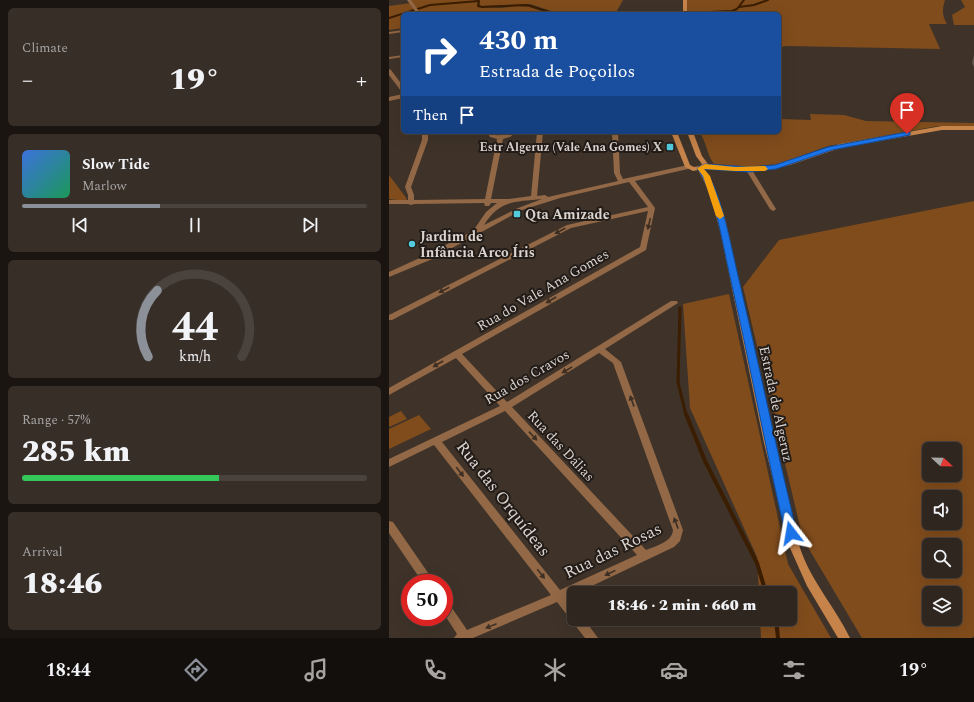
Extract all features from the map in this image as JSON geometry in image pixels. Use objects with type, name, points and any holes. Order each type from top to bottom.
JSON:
[{"type":"main road","points":[[685,0],[686,12]]},
{"type":"main road","points":[[675,134],[687,166],[702,165],[749,170],[776,167],[835,147],[921,131],[951,127],[974,128]]},
{"type":"main road","name":"Estrada de Algeruz","points":[[691,134],[720,218],[749,338],[771,450],[795,547],[808,578],[844,638]]},
{"type":"street","points":[[409,0],[417,12]]},
{"type":"street","points":[[389,33],[401,31]]},
{"type":"street","points":[[389,54],[401,51]]},
{"type":"street","points":[[389,58],[401,56]]},
{"type":"street","points":[[389,71],[401,87]]},
{"type":"street","points":[[389,99],[401,96]]},
{"type":"street","points":[[411,203],[411,195],[407,187],[425,140],[425,134]]},
{"type":"street","points":[[491,134],[492,136],[500,137],[510,134]]},
{"type":"street","points":[[534,198],[540,134]]},
{"type":"street","points":[[615,134],[617,173],[621,181]]},
{"type":"street","points":[[500,137],[487,208],[489,214],[497,218],[506,216]]},
{"type":"street","points":[[389,275],[427,258],[520,209],[558,196],[630,179],[677,171],[687,166]]},
{"type":"street","points":[[749,170],[773,209]]},
{"type":"street","points":[[389,318],[569,226],[652,208],[630,179]]},
{"type":"street","points":[[474,233],[489,214],[499,205],[514,201],[558,196]]},
{"type":"street","points":[[389,202],[411,203],[488,200],[514,201],[523,204],[520,209]]},
{"type":"street","name":"Rua do Vale Ana Gomes","points":[[390,390],[457,354],[643,248],[652,208]]},
{"type":"street","name":"Rua dos Cravos","points":[[389,463],[507,407],[674,304]]},
{"type":"street","name":"Rua das Rosas","points":[[462,637],[559,596],[645,556],[675,540],[678,530],[617,362],[600,350]]},
{"type":"street","name":"Rua das Dálias","points":[[457,354],[645,556]]},
{"type":"street","name":"Rua das Orquídeas","points":[[436,441],[567,607]]},
{"type":"street","points":[[390,529],[422,574]]},
{"type":"street","points":[[453,621],[462,637]]},
{"type":"street","points":[[583,626],[592,638]]},
{"type":"shaded area","points":[[409,0],[623,0],[616,12],[554,12],[530,4],[481,6],[479,3],[478,7],[501,8],[517,6],[530,7],[544,12],[401,12],[401,28],[389,30],[389,6],[411,3]]},
{"type":"shaded area","points":[[684,0],[945,0],[943,12],[947,24],[929,24],[940,49],[781,47],[781,12],[687,12]]},
{"type":"shaded area","points":[[961,0],[974,0],[974,25],[954,25],[952,15],[965,7]]},
{"type":"shaded area","points":[[810,114],[844,115],[866,121],[974,123],[974,126],[938,126],[828,146],[782,163],[747,167],[714,164],[709,156],[704,140],[700,134],[781,134],[781,119],[811,120]]},
{"type":"shaded area","points":[[389,175],[407,199],[405,201],[389,199]]},
{"type":"shaded area","points":[[974,201],[974,636],[972,638],[862,638],[803,539],[743,287],[779,240]]},
{"type":"shaded area","points":[[729,294],[788,564],[831,638],[761,638],[760,626],[797,626],[797,586],[759,586],[757,557],[690,408],[683,304]]},
{"type":"shaded area","points":[[401,411],[407,419],[389,427],[389,417]]},
{"type":"shaded area","points":[[419,415],[431,429],[389,449],[389,429]]},
{"type":"waterway","points":[[710,12],[732,11],[737,9],[744,0]]},
{"type":"waterway","points":[[739,7],[754,5],[768,0]]},
{"type":"waterway","points":[[408,12],[430,5],[479,1],[478,6],[482,7],[527,5],[550,12]]},
{"type":"waterway","points":[[389,18],[401,14]]},
{"type":"waterway","points":[[680,308],[678,382],[686,415]]},
{"type":"waterway","points":[[686,414],[705,461],[757,563],[764,586]]},
{"type":"waterway","points":[[777,626],[778,638]]},
{"type":"slow traffic","points":[[720,216],[706,176],[700,168],[705,166],[749,170],[765,169]]},
{"type":"place","name":"Estr Algeruz (Vale Ana Gomes) X","points":[[670,147]]},
{"type":"place","name":"Qta Amizade","points":[[517,214]]},
{"type":"place","name":"Jardim de Infância Arco Íris","points":[[412,244]]},
{"type":"route","points":[[791,533],[771,450],[749,338],[720,218],[706,176],[700,168],[705,166],[749,170],[776,167],[831,148],[907,134]]}]
